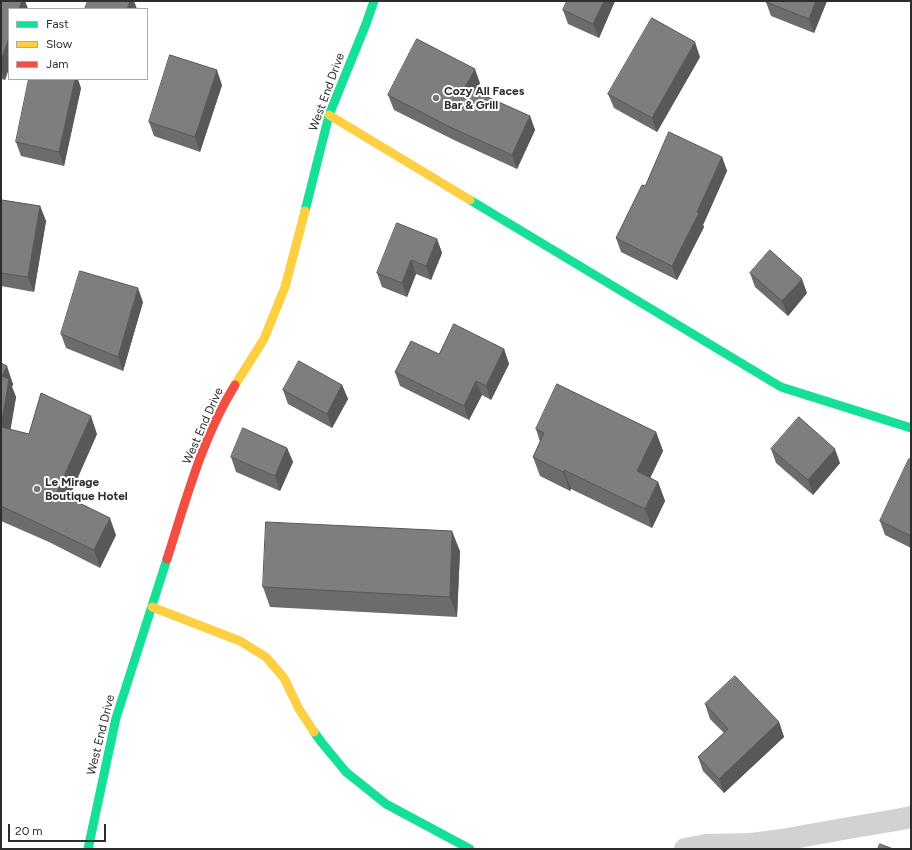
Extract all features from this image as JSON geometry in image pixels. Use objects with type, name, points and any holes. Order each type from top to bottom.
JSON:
[{"type":"street","name":"West End Drive","points":[[88,849],[116,718],[200,457],[224,403],[264,339],[285,287],[329,115],[374,1]]},
{"type":"street","points":[[329,115],[781,387],[911,428]]},
{"type":"street","points":[[152,607],[240,641],[266,657],[284,678],[299,709],[322,743],[346,772],[386,804],[470,849]]},
{"type":"street","points":[[685,849],[706,845],[751,844],[782,840],[911,817]]},
{"type":"building","points":[[1,1],[22,1],[19,8],[8,8],[8,41],[1,61]]},
{"type":"building","points":[[88,1],[130,1],[127,8],[85,8]]},
{"type":"building","points":[[567,1],[604,1],[593,24],[563,10]]},
{"type":"building","points":[[766,1],[816,1],[809,19]]},
{"type":"building","points":[[652,18],[695,42],[652,118],[608,94]]},
{"type":"building","points":[[417,39],[475,69],[465,87],[530,116],[512,155],[450,127],[388,95]]},
{"type":"building","points":[[170,55],[217,70],[195,137],[149,122]]},
{"type":"building","points":[[29,80],[75,80],[59,152],[16,142]]},
{"type":"building","points":[[669,132],[722,157],[697,212],[699,213],[672,266],[616,238],[642,185],[645,186]]},
{"type":"building","points":[[2,200],[40,206],[28,277],[1,273]]},
{"type":"building","points":[[397,223],[437,239],[426,266],[411,260],[402,283],[377,273]]},
{"type":"building","points":[[770,250],[802,279],[782,301],[750,273]]},
{"type":"building","points":[[80,271],[138,288],[118,357],[61,334]]},
{"type":"building","points":[[454,324],[504,349],[486,386],[476,381],[464,406],[395,372],[411,341],[439,354]]},
{"type":"building","points":[[299,361],[342,385],[327,414],[283,390]]},
{"type":"building","points":[[1,363],[7,366],[2,376],[9,379],[1,427]]},
{"type":"building","points":[[557,384],[656,432],[637,471],[658,482],[645,509],[564,470],[563,472],[533,457],[544,433],[536,429]]},
{"type":"building","name":"Le Mirage Boutique Hotel","points":[[41,393],[91,416],[57,492],[110,518],[94,550],[1,506],[1,427],[29,434]]},
{"type":"building","points":[[799,417],[835,449],[808,480],[771,449]]},
{"type":"building","points":[[243,428],[287,448],[275,476],[231,457]]},
{"type":"building","points":[[909,459],[911,459],[911,536],[880,521]]},
{"type":"building","points":[[266,522],[452,531],[450,597],[263,587]]},
{"type":"building","points":[[735,676],[779,722],[719,779],[698,757],[728,729],[705,704]]},
{"type":"building","points":[[880,844],[893,849],[878,849]]},
{"type":"traffic: fast","points":[[305,211],[329,115],[374,1]]},
{"type":"traffic: fast","points":[[470,200],[781,387],[911,428]]},
{"type":"traffic: fast","points":[[88,849],[116,718],[167,559]]},
{"type":"traffic: fast","points":[[314,732],[346,772],[386,804],[470,849]]},
{"type":"traffic: slow","points":[[329,115],[470,200]]},
{"type":"traffic: slow","points":[[235,385],[264,339],[285,287],[305,211]]},
{"type":"traffic: slow","points":[[152,607],[240,641],[266,657],[284,678],[299,709],[314,732]]},
{"type":"traffic: jam","points":[[167,559],[188,492],[204,448],[223,405],[235,385]]},
{"type":"place","name":"Cozy All Faces Bar & Grill","points":[[436,98]]},
{"type":"place","name":"Le Mirage Boutique Hotel","points":[[37,489]]}]
